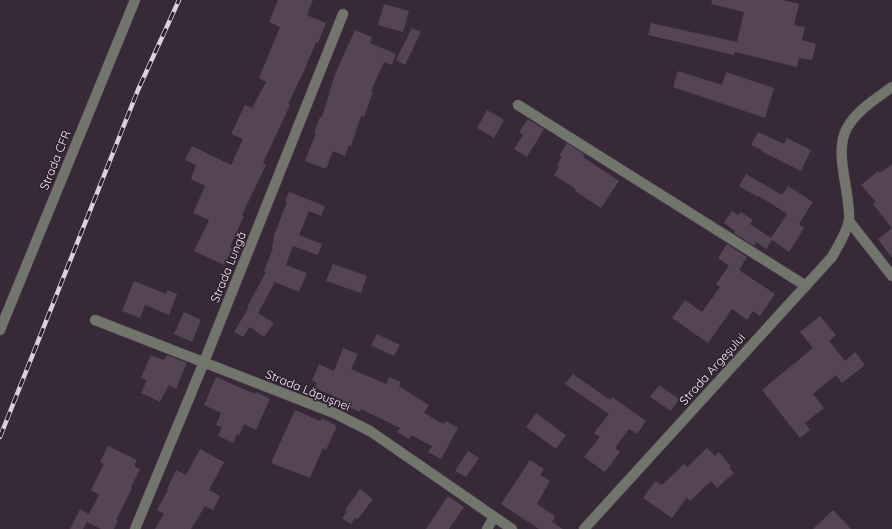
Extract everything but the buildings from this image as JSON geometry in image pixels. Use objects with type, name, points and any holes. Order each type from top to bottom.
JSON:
[{"type":"street","name":"Strada CFR","points":[[0,330],[135,0]]},
{"type":"street","name":"Strada Lungă","points":[[135,529],[204,362],[343,14]]},
{"type":"street","name":"Strada Argeșului","points":[[584,529],[832,256],[844,235],[849,221],[842,140],[846,129],[862,110],[892,87]]},
{"type":"street","points":[[518,105],[806,286]]},
{"type":"street","points":[[849,221],[892,276]]},
{"type":"street","name":"Strada Lăpușnei","points":[[95,320],[334,413],[370,431],[512,529]]},
{"type":"street","points":[[487,529],[494,516]]},
{"type":"railway","points":[[0,437],[138,90],[179,0]]}]
